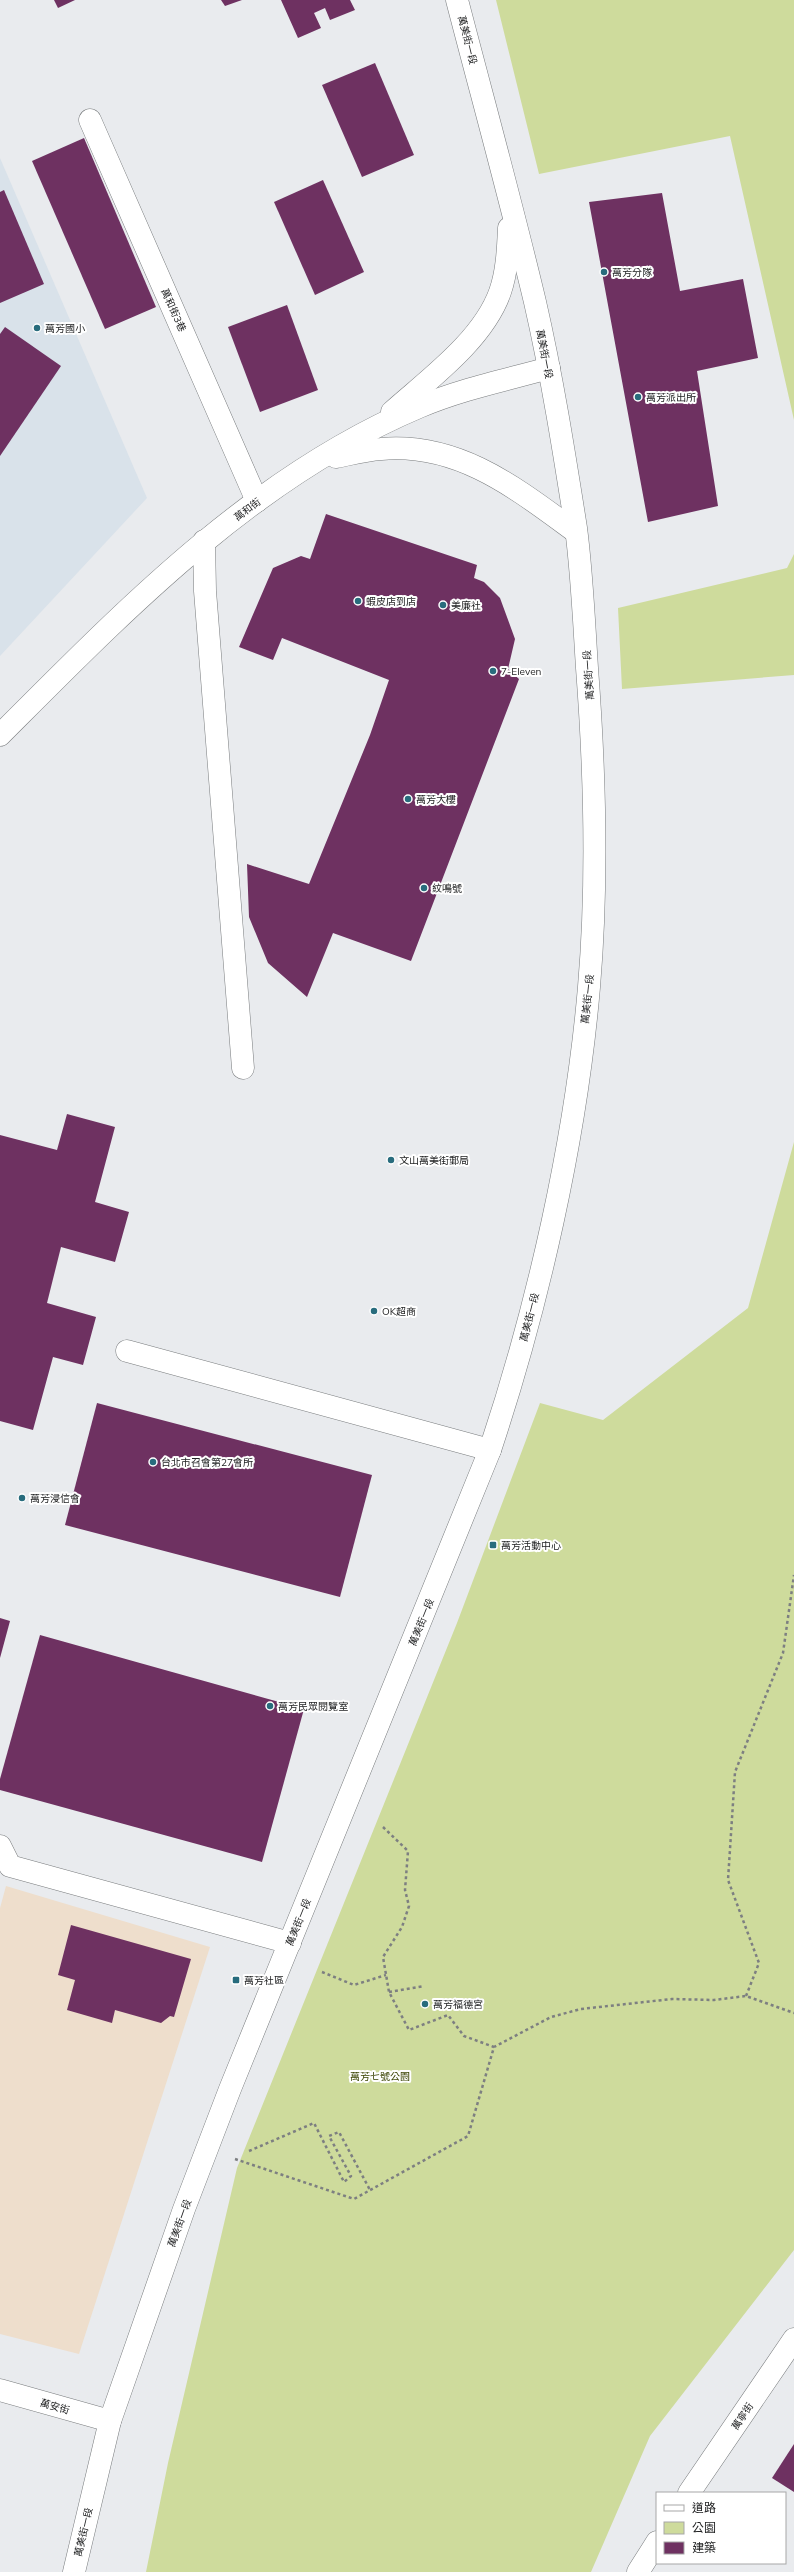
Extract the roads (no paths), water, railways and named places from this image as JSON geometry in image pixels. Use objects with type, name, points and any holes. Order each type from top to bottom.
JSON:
[{"type":"street","name":"萬美街一段","points":[[74,2572],[110,2421],[184,2209],[490,1450],[515,1372],[542,1265],[562,1166],[579,1068],[589,986],[592,915],[593,795],[590,704],[576,532],[549,368],[510,207],[457,0]]},
{"type":"street","name":"萬和街3巷","points":[[90,120],[257,501]]},
{"type":"street","points":[[372,430],[458,353],[488,316],[500,292],[508,257],[510,207]]},
{"type":"street","name":"萬和街","points":[[0,735],[153,585],[204,541],[257,501],[319,460],[372,430],[420,406],[475,388],[549,368]]},
{"type":"street","points":[[319,460],[382,448],[427,451],[460,458],[489,471],[576,532]]},
{"type":"street","points":[[204,541],[205,591],[242,1068]]},
{"type":"street","points":[[127,1350],[490,1450]]},
{"type":"street","points":[[0,1846],[10,1866],[290,1943]]},
{"type":"street","name":"萬寧街","points":[[691,2492],[794,2339]]},
{"type":"street","name":"萬安街","points":[[0,2390],[110,2421]]},
{"type":"street","points":[[638,2572],[656,2544]]},
{"type":"place","name":"萬芳分隊","points":[[604,272]]},
{"type":"place","name":"萬芳國小","points":[[37,328]]},
{"type":"place","name":"萬芳派出所","points":[[638,397]]},
{"type":"place","name":"蝦皮店到店","points":[[358,601]]},
{"type":"place","name":"美廉社","points":[[443,605]]},
{"type":"place","name":"7-Eleven","points":[[493,671]]},
{"type":"place","name":"萬芳大樓","points":[[408,799]]},
{"type":"place","name":"紋鳴號","points":[[424,888]]},
{"type":"place","name":"文山萬美街郵局","points":[[391,1160]]},
{"type":"place","name":"OK超商","points":[[374,1311]]},
{"type":"place","name":"台北市召會第27會所","points":[[153,1462]]},
{"type":"place","name":"萬芳浸信會","points":[[22,1498]]},
{"type":"place","name":"萬芳活動中心","points":[[493,1545]]},
{"type":"place","name":"萬芳民眾閱覽室","points":[[270,1706]]},
{"type":"place","name":"萬芳社區","points":[[236,1980]]},
{"type":"place","name":"萬芳福德宮","points":[[425,2004]]},
{"type":"park label","name":"萬芳七號公園","points":[[380,2076]]}]
